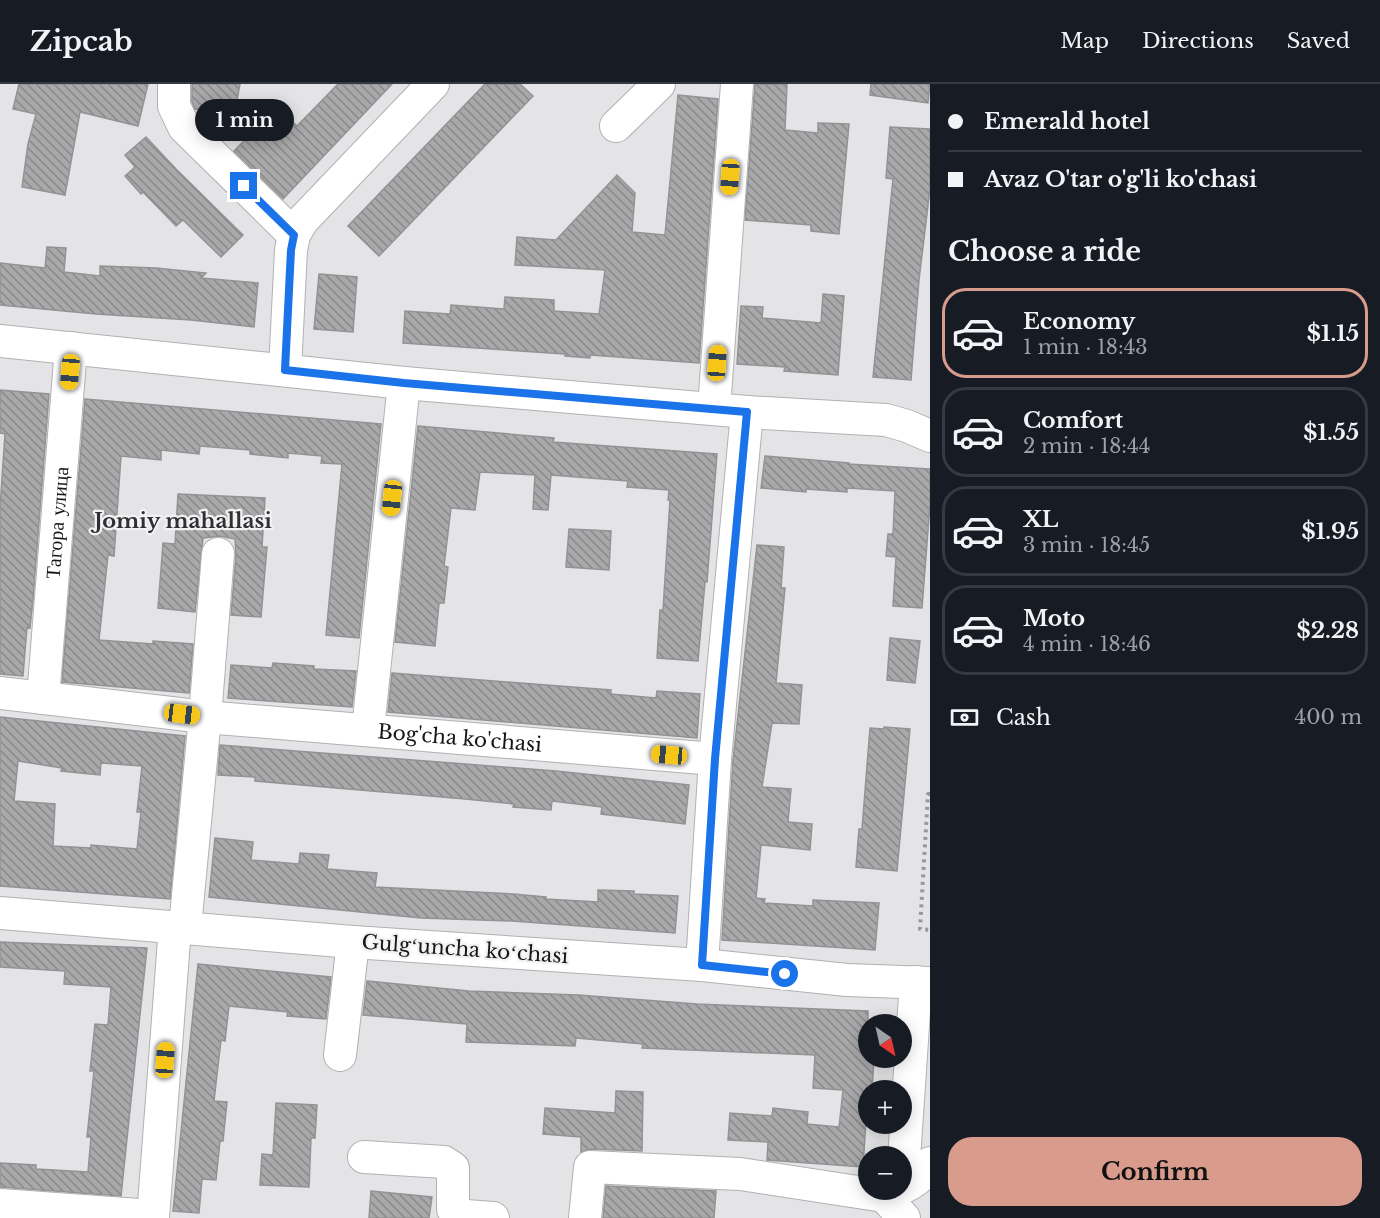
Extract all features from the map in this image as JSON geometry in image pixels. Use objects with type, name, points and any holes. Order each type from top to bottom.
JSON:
[{"type":"street","points":[[174,84],[174,106],[184,127],[294,235]]},
{"type":"street","points":[[285,370],[291,250],[294,235],[302,221],[433,84]]},
{"type":"street","points":[[616,126],[659,84]]},
{"type":"street","points":[[714,409],[737,84]]},
{"type":"street","points":[[0,341],[404,383],[747,412],[886,420],[930,436]]},
{"type":"street","name":"Тагора улица","points":[[43,698],[71,348]]},
{"type":"street","points":[[368,729],[404,383]]},
{"type":"street","points":[[886,420],[923,412],[930,408]]},
{"type":"street","points":[[702,965],[715,759],[747,412]]},
{"type":"street","points":[[0,1205],[153,1217],[180,927],[205,717],[218,554]]},
{"type":"street","name":"Bog'cha ko'chasi","points":[[0,693],[205,717],[715,759]]},
{"type":"street","name":"Gulgʻuncha koʻchasi","points":[[0,913],[353,942],[702,965],[847,980],[923,982]]},
{"type":"street","points":[[340,1055],[353,942]]},
{"type":"street","points":[[900,1146],[923,982]]},
{"type":"street","points":[[364,1156],[444,1162],[453,1168],[453,1209],[466,1216],[493,1218]]},
{"type":"street","points":[[912,1183],[924,1174],[930,1163]]},
{"type":"street","points":[[585,1218],[590,1167],[740,1174],[858,1193]]},
{"type":"path","points":[[930,794],[928,794],[920,929],[930,930]]},
{"type":"building","points":[[19,84],[148,84],[138,126],[80,112],[65,195],[22,187],[28,144],[36,114],[13,109]]},
{"type":"building","points":[[192,84],[240,84],[234,116],[195,109],[192,102]]},
{"type":"building","points":[[338,84],[392,84],[283,199],[234,151],[277,107],[297,126]]},
{"type":"building","points":[[485,84],[520,84],[533,96],[379,256],[348,226]]},
{"type":"building","points":[[755,84],[787,84],[785,130],[818,133],[818,123],[849,124],[839,234],[811,231],[811,225],[745,220]]},
{"type":"building","points":[[871,84],[930,84],[928,103],[870,95]]},
{"type":"building","points":[[678,95],[718,99],[699,363],[590,355],[590,358],[565,356],[565,354],[403,343],[405,311],[450,314],[451,305],[504,309],[505,297],[554,300],[554,311],[599,314],[605,270],[515,265],[517,237],[556,240],[617,175],[635,193],[632,232],[665,235]]},
{"type":"building","points":[[890,127],[930,129],[930,189],[919,280],[911,380],[873,377],[893,179],[886,178]]},
{"type":"building","points":[[146,137],[243,235],[221,257],[183,220],[176,226],[125,176],[135,167],[125,155]]},
{"type":"building","points":[[47,247],[66,248],[64,272],[100,276],[100,266],[156,268],[206,273],[201,278],[258,283],[254,327],[0,305],[0,263],[45,268]]},
{"type":"building","points":[[319,274],[357,277],[353,332],[314,329]]},
{"type":"building","points":[[823,294],[844,296],[838,375],[784,371],[785,367],[737,364],[741,306],[763,307],[762,318],[821,323]]},
{"type":"building","points":[[0,390],[49,394],[33,599],[30,628],[27,627],[23,676],[0,674],[0,508],[5,434],[0,433]]},
{"type":"building","points":[[85,399],[381,424],[359,638],[326,635],[342,464],[321,463],[322,456],[288,453],[288,458],[250,454],[250,450],[200,446],[199,454],[161,450],[161,460],[121,456],[114,556],[108,555],[99,640],[193,644],[189,693],[62,682]]},
{"type":"building","points":[[418,426],[554,438],[553,442],[717,454],[698,661],[657,658],[660,610],[663,610],[669,490],[627,487],[628,481],[551,475],[548,510],[533,509],[535,475],[480,472],[475,510],[451,508],[444,566],[448,567],[444,603],[439,603],[435,646],[395,642]]},
{"type":"building","points":[[765,456],[930,469],[930,505],[922,608],[893,606],[896,557],[886,556],[888,534],[893,534],[895,491],[847,488],[847,492],[806,489],[806,492],[761,488]]},
{"type":"building","points":[[178,494],[265,498],[262,547],[267,547],[261,617],[231,615],[236,555],[235,539],[220,536],[203,538],[195,612],[158,608],[163,543],[175,544]]},
{"type":"building","points":[[569,529],[611,531],[609,570],[566,567]]},
{"type":"building","points":[[757,545],[784,547],[781,588],[785,588],[776,683],[802,685],[799,724],[772,723],[762,787],[791,789],[788,822],[812,824],[810,850],[761,845],[756,898],[765,899],[764,903],[813,906],[813,900],[879,903],[875,950],[722,940],[733,760]]},
{"type":"building","points":[[890,638],[920,641],[915,683],[887,680]]},
{"type":"building","points":[[273,663],[314,666],[314,669],[356,671],[352,707],[228,698],[231,665],[272,668]]},
{"type":"building","points":[[392,673],[611,690],[611,694],[656,698],[657,691],[700,694],[697,738],[388,712]]},
{"type":"building","points":[[0,717],[185,736],[170,899],[0,886]],"holes":[[[18,761],[62,768],[61,771],[100,775],[101,763],[142,766],[137,812],[141,812],[137,849],[91,845],[91,848],[53,846],[55,804],[14,801]]]},
{"type":"building","points":[[884,727],[910,729],[897,871],[856,867],[859,829],[862,829],[870,728],[884,729]]},
{"type":"building","points":[[220,745],[556,771],[689,785],[685,824],[601,814],[602,807],[552,801],[551,810],[513,807],[514,804],[465,799],[255,781],[255,777],[218,775]]},
{"type":"building","points":[[215,838],[253,842],[251,860],[299,864],[300,853],[329,855],[327,869],[377,873],[375,887],[513,894],[546,897],[546,899],[598,902],[598,890],[678,896],[675,933],[512,921],[421,918],[209,897]]},
{"type":"building","points":[[0,942],[147,948],[121,1196],[0,1187],[0,1163],[36,1165],[36,1169],[88,1172],[91,1137],[87,1137],[94,1071],[90,1071],[95,1024],[108,1025],[111,987],[64,984],[65,971],[0,967]]},
{"type":"building","points":[[198,964],[331,977],[326,1019],[287,1016],[288,1012],[229,1006],[225,1041],[221,1040],[214,1101],[227,1102],[223,1141],[220,1141],[216,1180],[202,1179],[199,1213],[173,1211]]},
{"type":"building","points":[[367,981],[469,991],[868,1011],[868,1014],[858,1014],[858,1068],[873,1068],[873,1080],[858,1080],[858,1134],[865,1134],[864,1146],[858,1146],[858,1167],[767,1160],[768,1142],[728,1140],[730,1113],[772,1116],[773,1108],[808,1112],[807,1124],[839,1127],[843,1090],[813,1088],[815,1055],[642,1048],[643,1044],[576,1038],[575,1046],[466,1042],[467,1024],[363,1015]]},
{"type":"building","points":[[616,1091],[643,1092],[642,1151],[591,1149],[581,1152],[581,1137],[543,1134],[545,1108],[615,1113]]},
{"type":"building","points":[[276,1103],[317,1105],[315,1138],[311,1138],[309,1187],[260,1185],[262,1154],[273,1155]]},
{"type":"building","points":[[606,1186],[716,1191],[714,1218],[603,1218]]},
{"type":"building","points":[[371,1191],[432,1197],[429,1218],[369,1218]]},
{"type":"district","name":"Jomiy mahallasi","points":[[183,521]]},
{"type":"route","points":[[244,186],[294,235],[291,250],[285,370],[404,383],[747,412],[715,759],[702,965],[785,974]]}]
